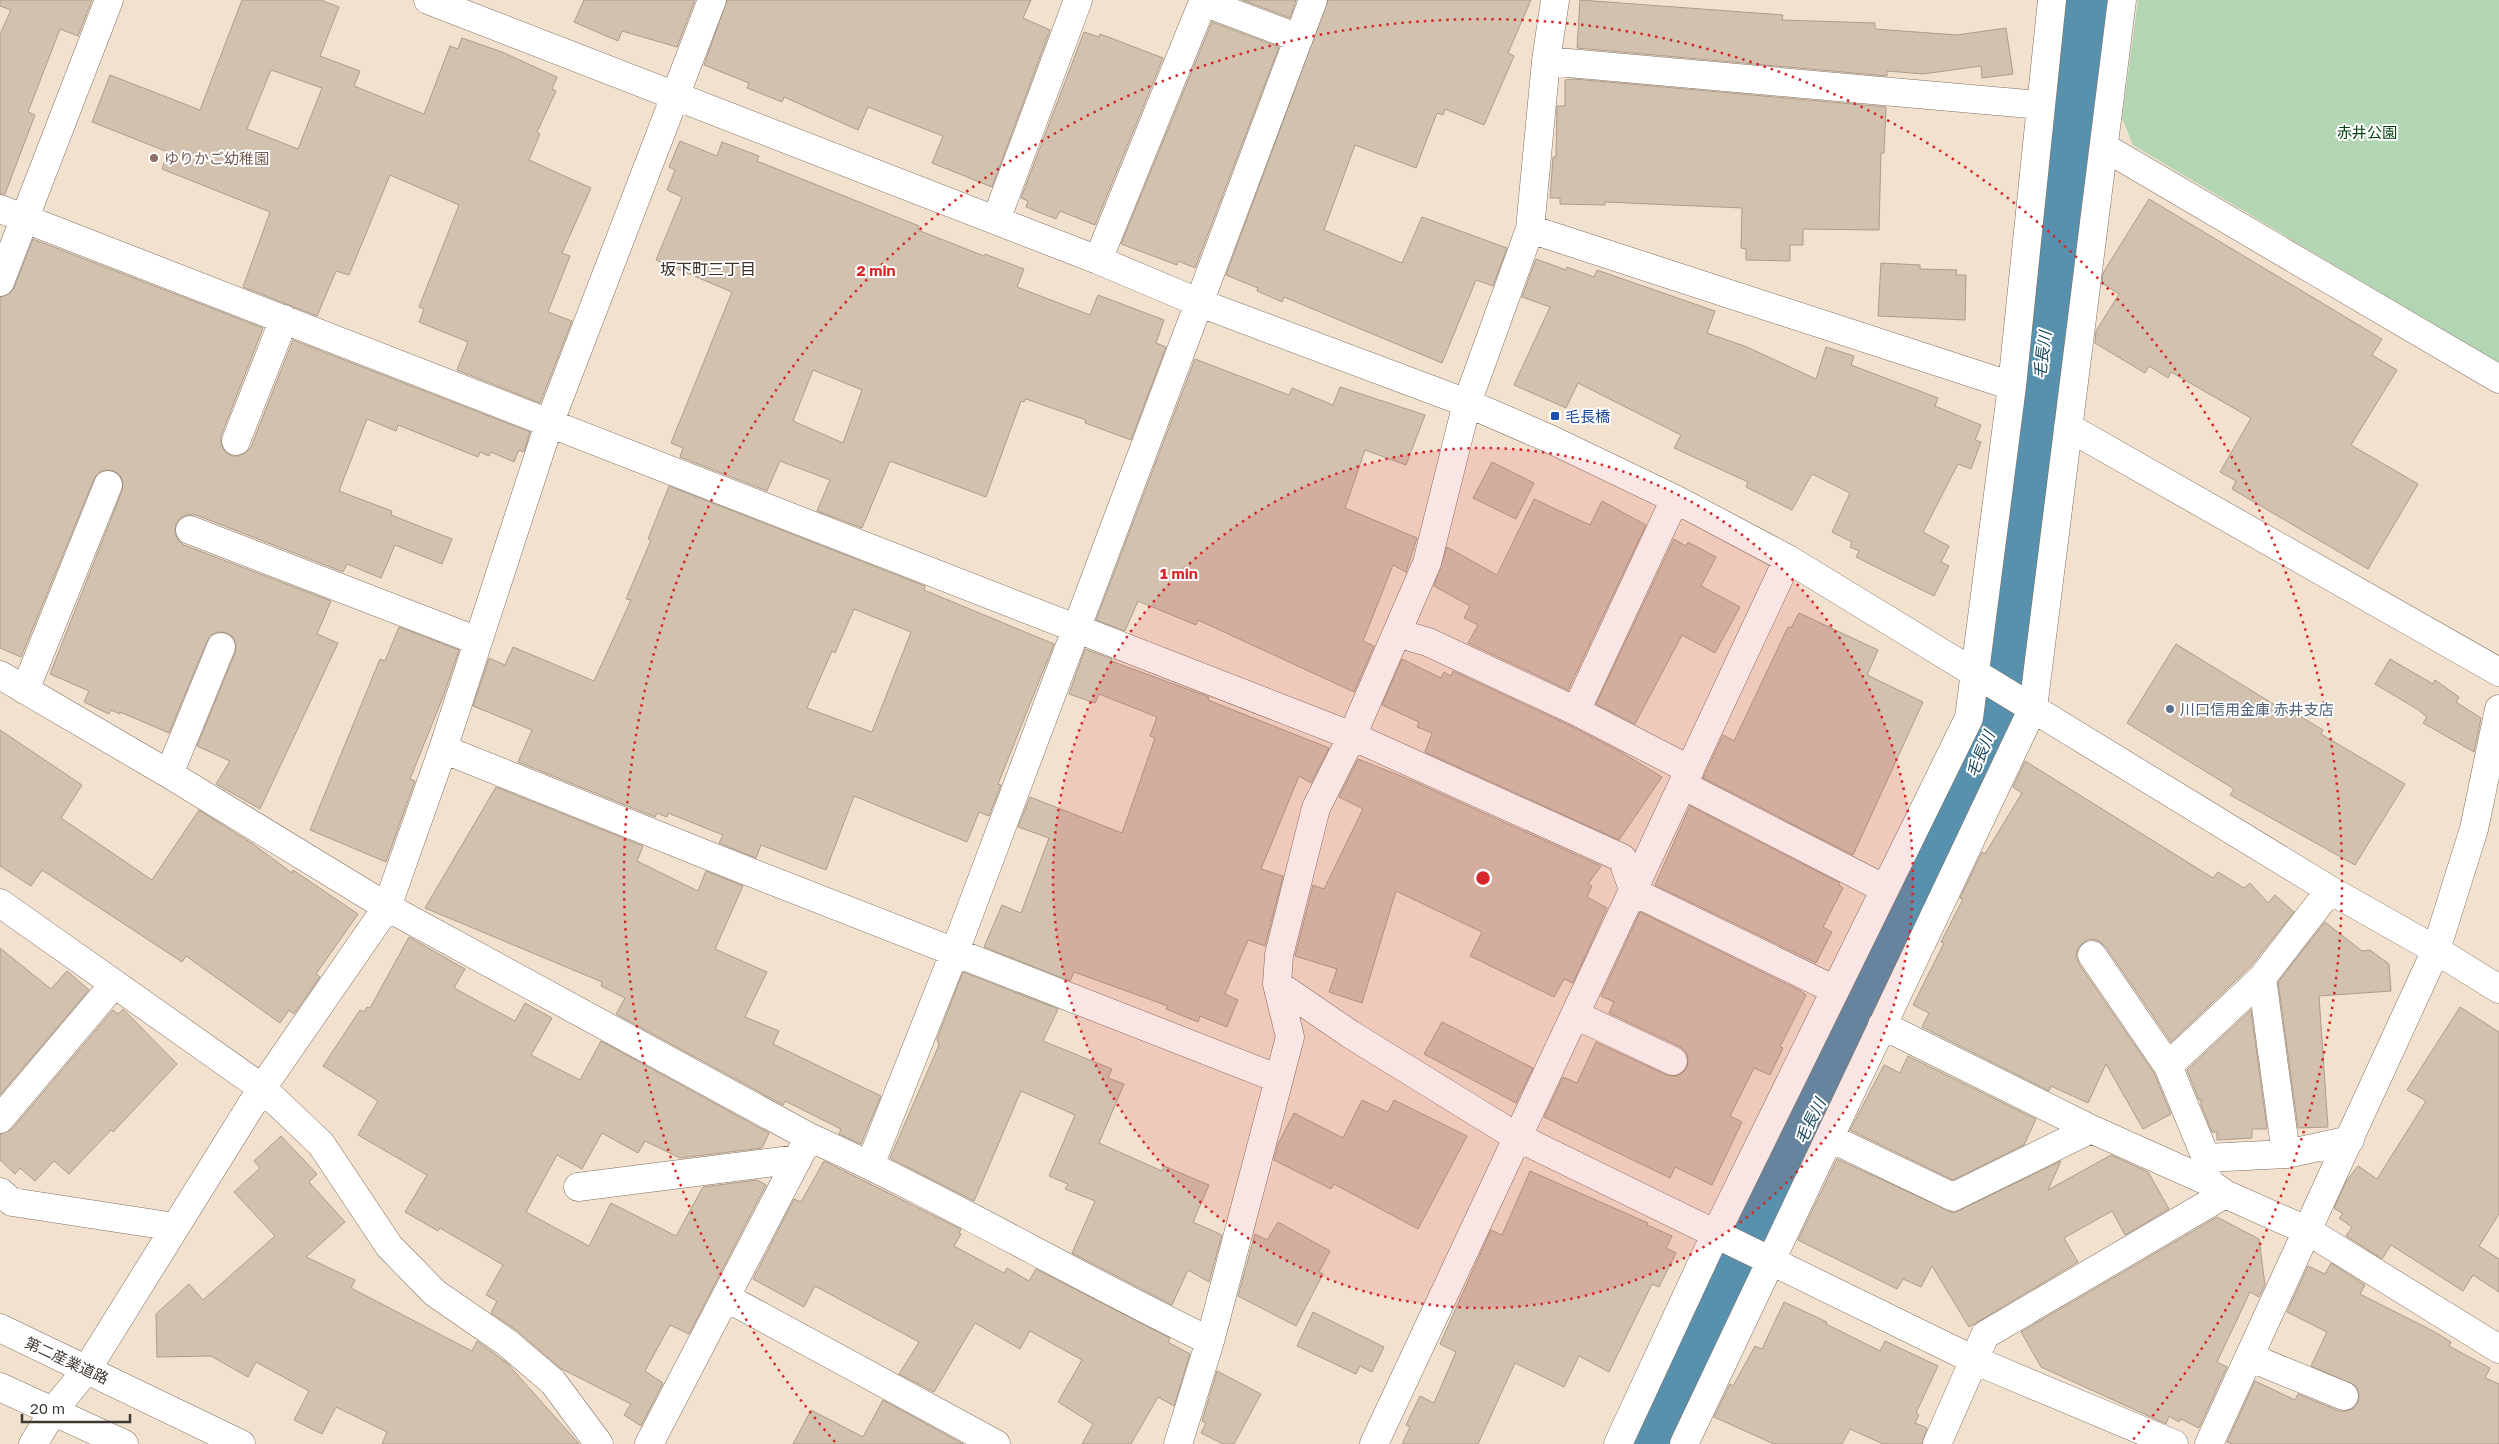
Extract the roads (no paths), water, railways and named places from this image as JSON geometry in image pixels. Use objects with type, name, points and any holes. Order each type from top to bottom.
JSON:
[{"type":"street","points":[[0,282],[12,214],[109,0]]},
{"type":"street","points":[[428,0],[675,94],[1098,260],[1200,303],[1467,403],[1674,499],[1788,559],[2330,890],[2436,950],[2499,990]]},
{"type":"street","points":[[33,1444],[54,1410],[87,1369],[262,1088],[386,907],[443,749],[549,424],[712,0]]},
{"type":"street","points":[[996,220],[1078,0]]},
{"type":"street","points":[[870,1165],[955,951],[1075,627],[1200,303],[1313,0]]},
{"type":"street","points":[[1178,1444],[1210,1341],[1290,1037],[1277,984],[1280,955],[1316,808],[1352,736],[1426,563],[1467,403],[1530,228],[1546,61],[1556,0]]},
{"type":"street","points":[[1618,1444],[1724,1237],[1835,990],[1969,718],[1981,678],[2052,0]]},
{"type":"street","points":[[1684,1444],[1765,1258],[1830,1138],[2028,705],[2068,427],[2122,0]]},
{"type":"street","points":[[1098,260],[1203,2],[1299,38]]},
{"type":"street","points":[[1546,61],[2040,105]]},
{"type":"street","points":[[2104,147],[2499,379]]},
{"type":"street","points":[[12,214],[1352,736],[1622,858],[1634,892],[1835,990]]},
{"type":"street","points":[[1530,228],[2012,386]]},
{"type":"street","points":[[236,441],[284,319]]},
{"type":"street","points":[[2068,427],[2499,672]]},
{"type":"street","points":[[25,690],[108,485]]},
{"type":"street","points":[[1576,711],[1674,499]]},
{"type":"street","points":[[190,530],[478,641]]},
{"type":"street","points":[[1374,1444],[1634,892],[1788,559]]},
{"type":"street","points":[[1397,633],[1428,642],[1576,711],[1686,777],[1885,889]]},
{"type":"street","points":[[169,774],[221,647]]},
{"type":"street","points":[[0,675],[169,774],[386,907],[803,1148],[870,1165],[1128,1302],[1210,1341]]},
{"type":"street","points":[[2209,1444],[2436,950],[2474,829],[2499,708]]},
{"type":"street","points":[[443,749],[718,860],[1280,1079]]},
{"type":"street","points":[[2168,1066],[2262,978],[2330,890]]},
{"type":"street","points":[[0,903],[262,1088],[320,1144],[389,1246],[435,1293],[506,1342],[553,1382],[599,1444]]},
{"type":"street","points":[[2092,955],[2168,1066],[2213,1177]]},
{"type":"street","points":[[2262,978],[2286,1154]]},
{"type":"street","points":[[0,1119],[114,984]]},
{"type":"street","points":[[1277,984],[1350,1034],[1517,1137],[1974,1360],[2174,1444]]},
{"type":"street","points":[[1576,1015],[1673,1061]]},
{"type":"street","points":[[1882,1025],[2091,1129],[2213,1177],[2308,1231],[2499,1349]]},
{"type":"street","points":[[1830,1138],[1953,1198],[2091,1129]]},
{"type":"street","points":[[1936,1444],[1985,1334],[2213,1177],[2286,1154],[2350,1140]]},
{"type":"street","points":[[578,1187],[803,1148]]},
{"type":"street","points":[[649,1444],[727,1298],[803,1148]]},
{"type":"street","points":[[0,1192],[12,1202],[176,1227]]},
{"type":"street","points":[[727,1298],[996,1444]]},
{"type":"street","name":"第二産業道路","points":[[0,1328],[241,1444]]},
{"type":"street","points":[[2249,1357],[2344,1396]]},
{"type":"street","points":[[0,1387],[54,1410],[124,1444]]},
{"type":"waterway","name":"毛長川","points":[[1655,1444],[1890,954],[1931,860],[1941,846],[1991,732],[2013,590],[2086,0]]},
{"type":"place","name":"ゆりかご幼稚園","points":[[154,158]]},
{"type":"place","name":"毛長橋","points":[[1555,416]]},
{"type":"place","name":"川口信用金庫 赤井支店","points":[[2170,709]]},
{"type":"district","name":"坂下町三丁目","points":[[708,269]]},
{"type":"park label","name":"赤井公園","points":[[2367,132]]}]
